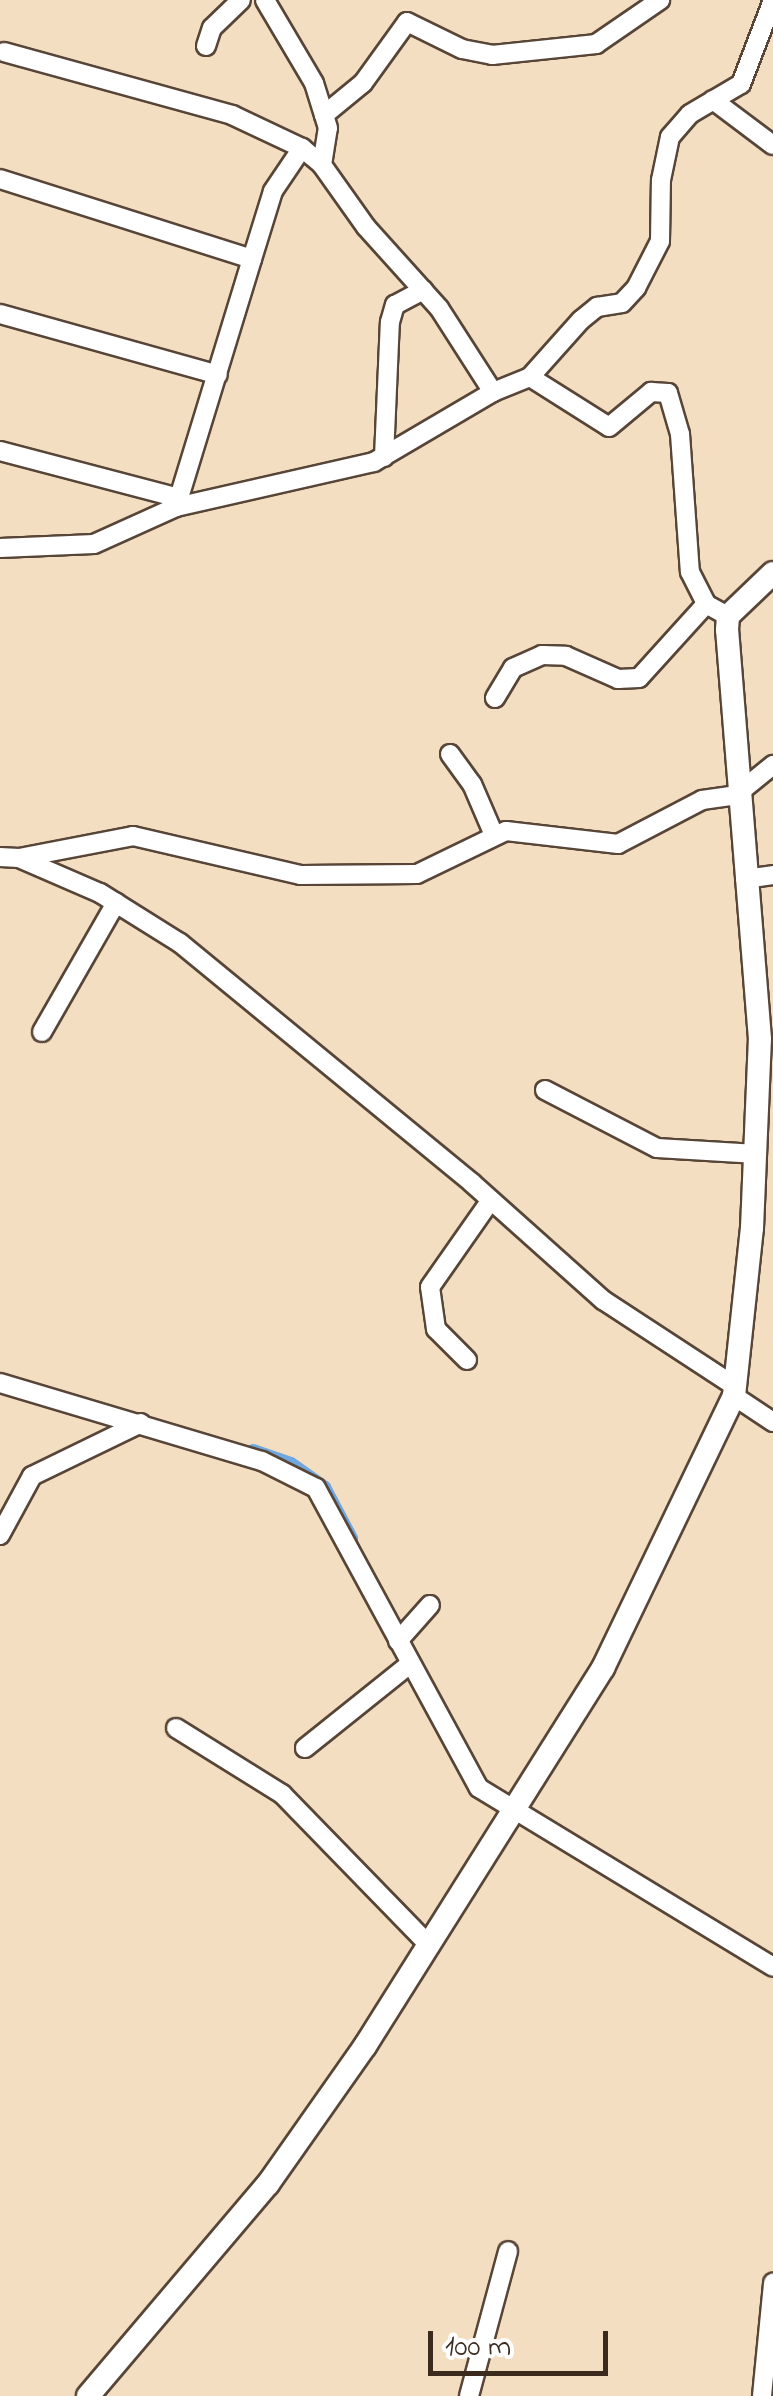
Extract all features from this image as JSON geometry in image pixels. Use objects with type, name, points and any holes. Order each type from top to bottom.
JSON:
[{"type":"main road","points":[[88,2396],[310,2128],[429,1946],[628,1622],[735,1391],[757,1154],[760,1040],[736,794],[728,616],[773,573]]},
{"type":"street","points":[[206,46],[212,28],[241,0]]},
{"type":"street","points":[[266,0],[302,52],[324,115],[329,151],[322,165]]},
{"type":"street","points":[[324,115],[363,83],[407,22],[462,49],[492,56],[596,44],[660,0]]},
{"type":"street","points":[[0,548],[94,544],[177,502],[315,479],[384,457],[493,392],[530,377],[580,320],[597,307],[622,303],[636,288],[660,241],[661,180],[670,137],[713,100],[741,84],[773,0]]},
{"type":"street","points":[[4,52],[232,115],[302,148],[322,165],[366,227],[423,290],[493,392]]},
{"type":"street","points":[[713,100],[773,145]]},
{"type":"street","points":[[177,502],[273,190],[302,148]]},
{"type":"street","points":[[0,179],[252,260]]},
{"type":"street","points":[[384,457],[390,322],[395,306],[423,290]]},
{"type":"street","points":[[0,314],[218,375]]},
{"type":"street","points":[[530,377],[605,428],[621,422],[654,390],[668,393],[680,434],[686,558],[706,604],[728,616]]},
{"type":"street","points":[[0,451],[177,502]]},
{"type":"street","points":[[495,698],[514,668],[542,654],[566,656],[618,679],[639,678],[706,604]]},
{"type":"street","points":[[450,754],[472,784],[494,835]]},
{"type":"street","points":[[10,857],[132,836],[189,845],[278,872],[406,875],[441,865],[494,835],[530,829],[618,844],[702,800],[736,794],[773,765]]},
{"type":"street","points":[[10,857],[116,903],[214,969],[304,1052],[490,1200],[632,1322],[735,1391],[773,1422]]},
{"type":"street","points":[[745,879],[773,875]]},
{"type":"street","points":[[42,1032],[116,903]]},
{"type":"street","points":[[545,1090],[657,1148],[757,1154]]},
{"type":"street","points":[[467,1360],[436,1329],[430,1287],[490,1200]]},
{"type":"street","points":[[0,1383],[262,1461],[316,1488],[466,1772],[511,1814],[773,1967]]},
{"type":"street","points":[[0,1534],[32,1476],[140,1423]]},
{"type":"street","points":[[398,1641],[430,1606]]},
{"type":"street","points":[[305,1748],[410,1664]]},
{"type":"street","points":[[176,1728],[282,1794],[429,1946]]},
{"type":"street","points":[[469,2396],[508,2251]]},
{"type":"street","points":[[762,2396],[773,2283]]},
{"type":"waterway","points":[[253,1450],[291,1463],[325,1487],[352,1538]]}]
